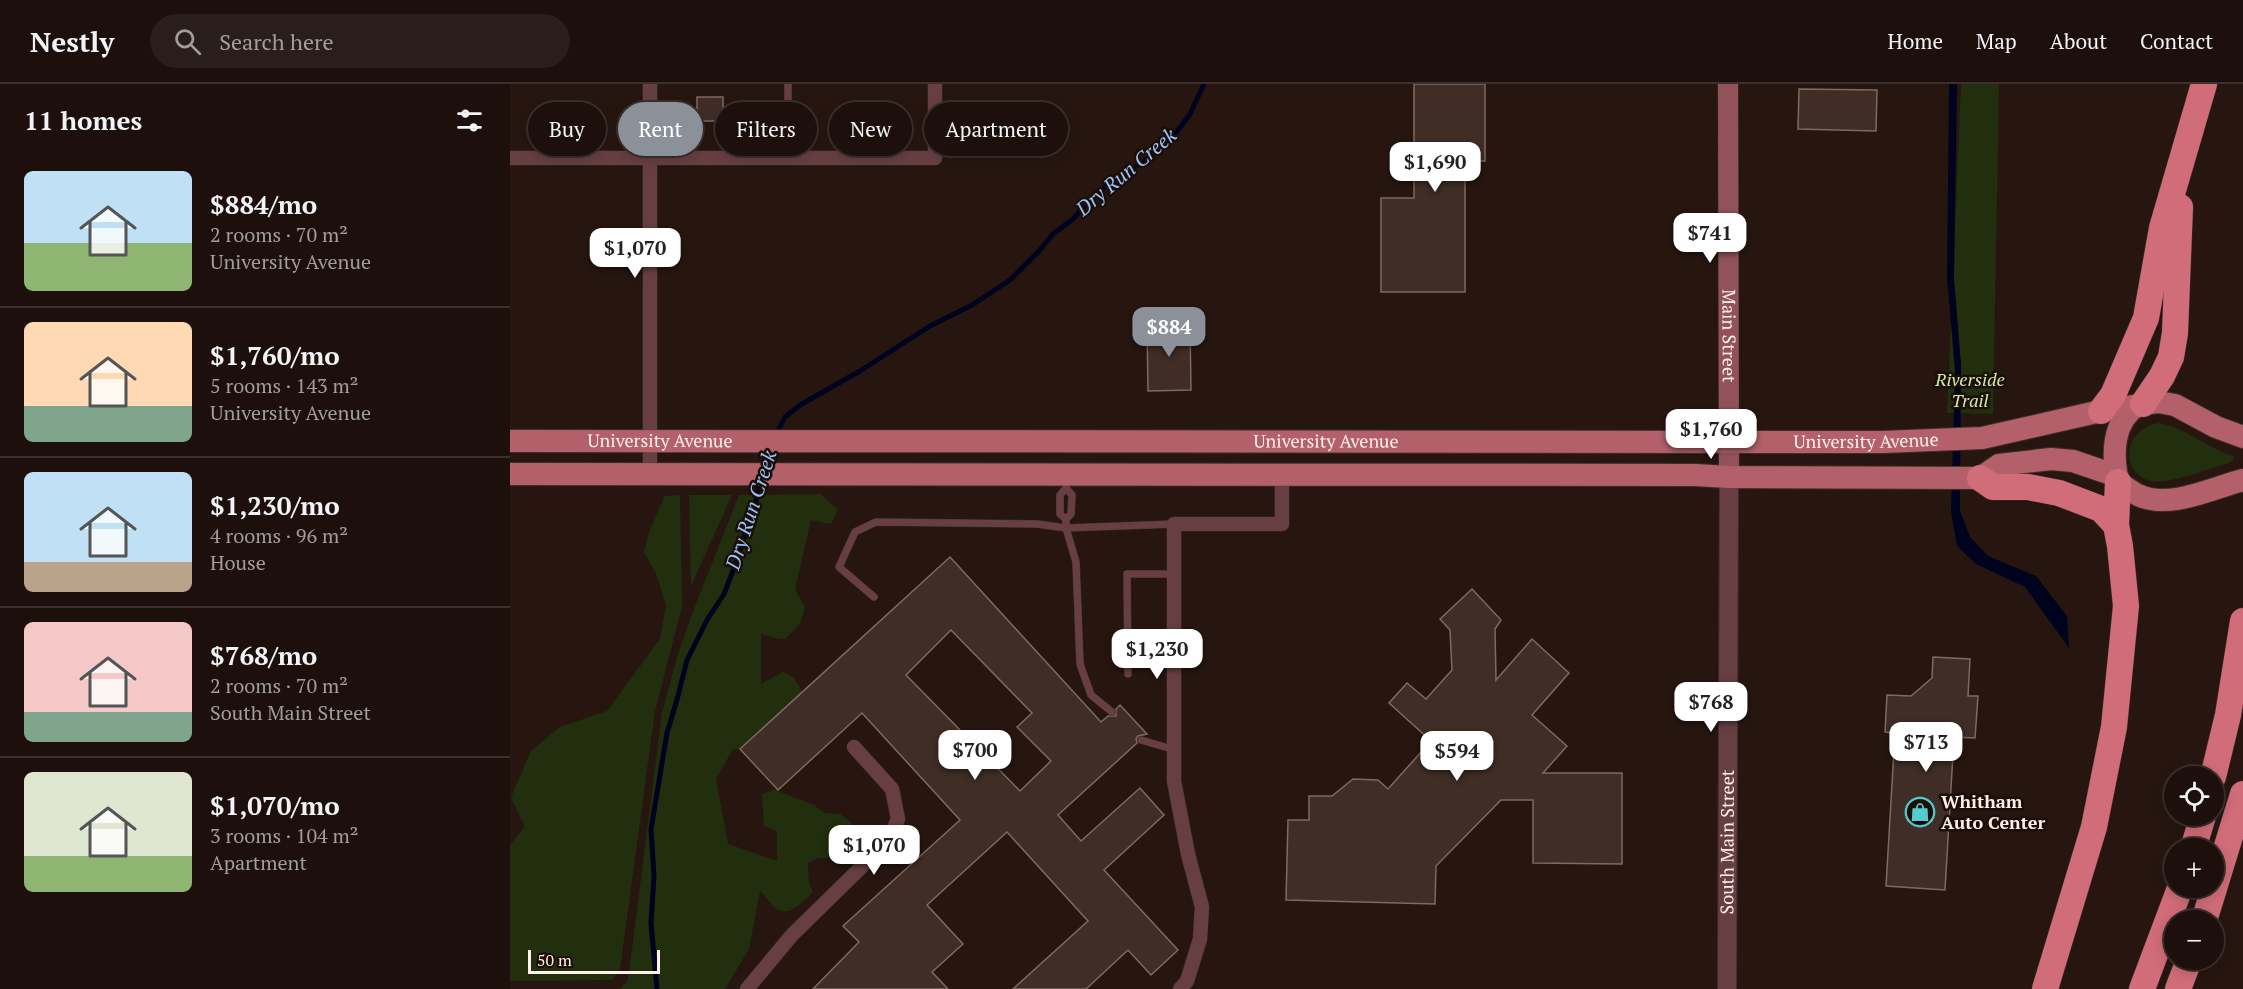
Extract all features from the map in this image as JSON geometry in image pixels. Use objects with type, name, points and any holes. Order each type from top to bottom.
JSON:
[{"type":"highway","points":[[2101,411],[2113,395],[2146,318],[2162,228],[2204,84]]},
{"type":"highway","points":[[2140,405],[2162,376],[2171,357],[2175,333],[2176,258],[2183,159]]},
{"type":"highway","points":[[1980,478],[1993,487],[2028,487],[2059,493],[2101,509],[2116,525]]},
{"type":"highway","points":[[2045,989],[2094,827],[2114,727],[2126,606],[2116,525],[2118,479]]},
{"type":"highway","points":[[2216,766],[2228,715],[2243,621]]},
{"type":"highway","points":[[2207,910],[2243,794]]},
{"type":"highway","points":[[2142,989],[2176,898]]},
{"type":"highway","points":[[2178,989],[2185,970]]},
{"type":"main road","name":"Main Street","points":[[1728,84],[1729,443]]},
{"type":"main road","name":"University Avenue","points":[[510,441],[1729,443],[1940,440],[1982,438],[2101,411],[2158,402],[2175,405],[2216,428],[2243,437]]},
{"type":"main road","points":[[2118,479],[2114,463],[2115,441],[2127,412],[2140,405]]},
{"type":"main road","name":"South Main Street","points":[[1729,443],[1730,477]]},
{"type":"main road","name":"University Avenue","points":[[510,474],[811,474],[1066,481],[1282,476],[1695,475],[1980,478],[1999,465],[2051,459],[2073,461],[2118,479],[2138,495],[2155,500],[2179,498],[2243,480]]},
{"type":"street","points":[[650,84],[650,473]]},
{"type":"street","points":[[510,158],[935,158],[935,84]]},
{"type":"street","points":[[1180,989],[1187,981],[1200,939],[1202,907],[1188,854],[1176,791],[1172,749],[1174,524],[1282,524],[1282,476]]},
{"type":"street","name":"South Main Street","points":[[1727,989],[1730,477]]},
{"type":"street","points":[[747,989],[792,935],[888,841],[897,819],[892,789],[854,747]]},
{"type":"lane","points":[[788,84],[788,158]]},
{"type":"lane","points":[[1066,481],[1060,495],[1060,514],[1066,519]]},
{"type":"lane","points":[[1066,481],[1072,495],[1071,514],[1066,519],[1066,528],[1076,562],[1080,664],[1091,694],[1112,712]]},
{"type":"lane","points":[[874,597],[839,567],[855,532],[876,522],[1037,524],[1066,528],[1174,524]]},
{"type":"lane","points":[[1128,674],[1127,574],[1173,574]]},
{"type":"lane","points":[[1141,740],[1172,749]]},
{"type":"green space","name":"Riverside Trail","points":[[1961,84],[1999,84],[1993,414],[1947,413]]},
{"type":"green space","points":[[2159,423],[2177,429],[2233,456],[2234,459],[2229,463],[2167,481],[2151,481],[2134,469],[2130,460],[2130,451],[2132,442],[2138,433]]},
{"type":"green space","points":[[821,494],[838,510],[831,524],[811,520],[795,589],[805,607],[800,624],[785,639],[761,634],[761,684],[783,672],[793,677],[803,692],[740,749],[733,749],[716,779],[728,844],[777,861],[777,831],[764,826],[762,794],[775,790],[814,805],[825,813],[840,814],[852,823],[845,851],[831,858],[817,858],[808,863],[809,883],[813,892],[789,911],[778,910],[760,891],[749,949],[725,989],[619,989],[627,982],[629,973],[662,713],[692,614],[739,495]]},
{"type":"green space","points":[[680,495],[682,606],[655,711],[620,969],[612,980],[510,981],[510,845],[525,827],[511,797],[531,751],[560,727],[607,711],[660,639],[666,605],[656,573],[644,552],[650,529],[665,496]]},
{"type":"green space","points":[[689,495],[732,495],[691,586]]},
{"type":"water","points":[[1949,84],[1957,84],[1954,278],[1961,364],[1960,511],[1970,537],[1988,556],[2036,576],[2067,616],[2069,648],[2025,587],[1976,564],[1957,546],[1951,511],[1955,371],[1947,278]]},
{"type":"building","points":[[1414,84],[1485,84],[1485,161],[1465,161],[1465,292],[1381,292],[1381,198],[1414,198]]},
{"type":"building","points":[[1799,89],[1877,90],[1876,131],[1798,129]]},
{"type":"building","points":[[697,97],[723,97],[723,102],[715,102],[715,121],[703,121],[703,102],[697,102]]},
{"type":"building","points":[[1147,326],[1190,326],[1191,390],[1148,391]]},
{"type":"building","points":[[950,557],[1101,722],[1108,716],[1116,716],[1116,709],[1120,705],[1147,734],[1138,736],[1137,743],[1058,815],[1081,841],[1140,788],[1164,815],[1104,870],[1178,950],[1151,975],[1128,950],[1086,989],[1013,989],[1088,921],[1007,832],[927,905],[963,944],[932,972],[948,989],[813,989],[859,942],[843,926],[960,820],[862,713],[778,790],[740,749]],"holes":[[[951,630],[1032,713],[1017,727],[1051,761],[1020,791],[906,675]]]},
{"type":"building","points":[[1472,589],[1501,620],[1495,629],[1496,680],[1532,639],[1569,673],[1532,715],[1567,746],[1543,773],[1622,773],[1622,864],[1533,863],[1533,800],[1501,800],[1436,866],[1435,904],[1286,900],[1288,820],[1309,820],[1309,796],[1332,796],[1353,779],[1378,780],[1388,789],[1431,741],[1389,703],[1407,683],[1426,699],[1452,670],[1450,630],[1440,619]]},
{"type":"building","name":"Whitham Auto Center","points":[[1933,657],[1970,659],[1968,696],[1978,696],[1975,738],[1954,737],[1945,890],[1886,886],[1895,733],[1885,732],[1887,695],[1911,696],[1932,678]]},
{"type":"waterway","name":"Dry Run Creek","points":[[776,435],[785,417],[800,405],[860,371],[930,326],[972,305],[1010,280],[1053,234],[1073,219],[1095,194],[1151,156],[1173,137],[1190,114],[1204,84]]},
{"type":"waterway","name":"Dry Run Creek","points":[[763,468],[771,446]]},
{"type":"waterway","name":"Dry Run Creek","points":[[657,989],[651,923],[654,876],[651,829],[667,733],[687,660],[707,620],[724,594],[736,563],[761,480]]},
{"type":"place","name":"Whitham Auto Center","points":[[1920,812]]}]
